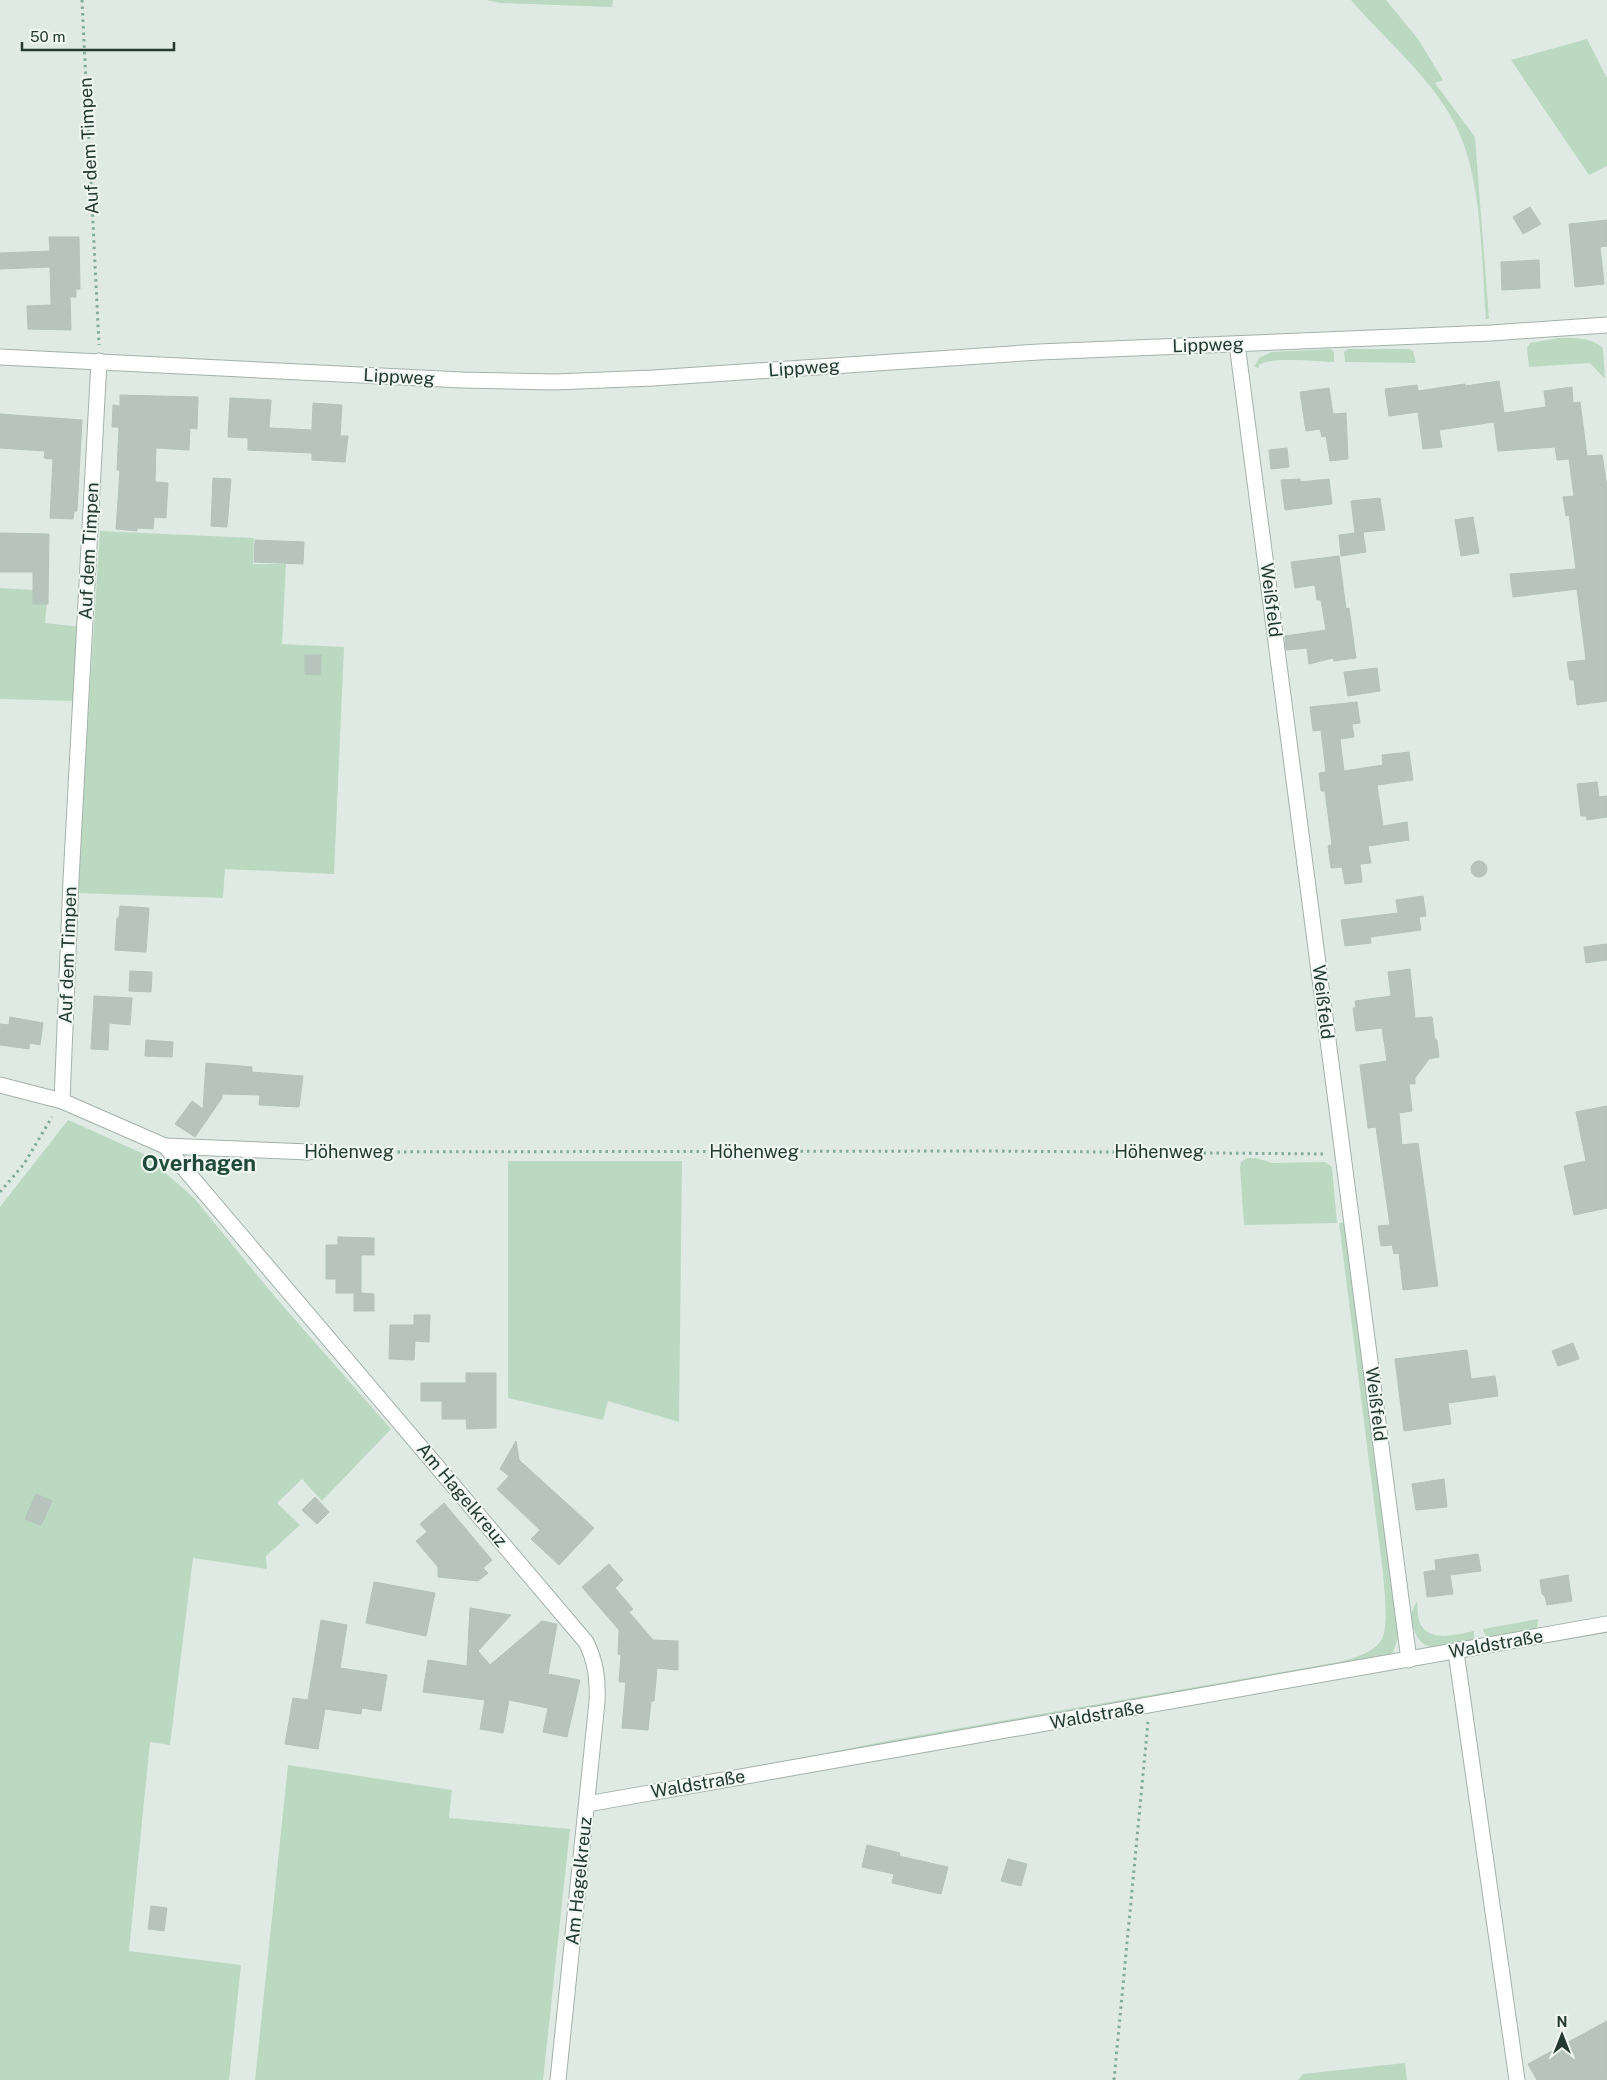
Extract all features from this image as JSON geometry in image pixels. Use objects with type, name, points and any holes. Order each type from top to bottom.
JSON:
[{"type":"street","name":"Lippweg","points":[[0,357],[462,380],[554,382],[653,378],[1038,352],[1481,333],[1607,325]]},
{"type":"street","name":"Weißfeld","points":[[1237,344],[1409,1660]]},
{"type":"street","name":"Auf dem Timpen","points":[[62,1101],[72,860],[99,361]]},
{"type":"street","name":"Am Hagelkreuz","points":[[0,1085],[62,1101],[166,1146],[586,1642],[594,1659],[598,1680],[597,1702],[558,2080]]},
{"type":"street","name":"Höhenweg","points":[[166,1146],[309,1152]]},
{"type":"street","name":"Waldstraße","points":[[587,1804],[1607,1624]]},
{"type":"street","points":[[1456,1652],[1518,2080]]},
{"type":"path","name":"Auf dem Timpen","points":[[82,0],[99,361]]},
{"type":"path","points":[[0,1192],[24,1164],[62,1101]]},
{"type":"path","name":"Höhenweg","points":[[309,1152],[990,1151],[1220,1152],[1285,1155],[1343,1153]]},
{"type":"path","points":[[1114,2080],[1148,1727],[1146,1706]]},
{"type":"green space","points":[[486,0],[613,0],[612,7],[500,3]]},
{"type":"green space","points":[[1351,0],[1386,0],[1418,39],[1443,80],[1435,83],[1475,137],[1489,319],[1486,319],[1476,192],[1471,167],[1454,122],[1444,105],[1419,73]]},
{"type":"green space","points":[[1587,39],[1607,78],[1607,166],[1589,175],[1511,60]]},
{"type":"green space","points":[[1559,338],[1588,340],[1603,348],[1605,379],[1590,363],[1529,367],[1527,348],[1530,343]]},
{"type":"green space","points":[[1331,349],[1334,352],[1334,362],[1274,361],[1265,362],[1259,365],[1259,368],[1254,367],[1259,358],[1271,352]]},
{"type":"green space","points":[[1348,349],[1409,349],[1413,351],[1416,363],[1345,362],[1344,352]]},
{"type":"green space","points":[[100,531],[254,538],[253,564],[286,564],[282,644],[344,647],[334,874],[225,869],[223,898],[77,893]]},
{"type":"green space","points":[[0,588],[48,591],[45,623],[80,627],[75,701],[0,699]]},
{"type":"green space","points":[[68,1120],[144,1154],[194,1198],[276,1298],[391,1429],[322,1501],[302,1479],[277,1503],[300,1525],[266,1556],[267,1569],[193,1558],[170,1745],[150,1742],[129,1951],[241,1965],[229,2080],[0,2080],[0,1207]]},
{"type":"green space","points":[[1247,1158],[1256,1158],[1272,1163],[1325,1162],[1332,1167],[1337,1223],[1244,1225],[1240,1167],[1241,1162]]},
{"type":"green space","points":[[508,1161],[682,1161],[679,1422],[608,1401],[603,1420],[508,1398]]},
{"type":"green space","points":[[1345,1222],[1398,1638],[1393,1652],[1388,1656],[677,1782],[892,1740],[1339,1662],[1372,1650],[1380,1642],[1385,1629],[1385,1599],[1339,1223]]},
{"type":"green space","points":[[1417,1601],[1419,1620],[1426,1631],[1439,1636],[1446,1636],[1474,1631],[1474,1641],[1440,1648],[1425,1645],[1414,1630],[1411,1618]]},
{"type":"green space","points":[[1538,1619],[1537,1630],[1486,1638],[1483,1629]]},
{"type":"green space","points":[[288,1765],[452,1790],[449,1818],[570,1829],[543,2080],[255,2080]]},
{"type":"green space","points":[[1405,2063],[1407,2080],[1298,2080],[1303,2074]]},
{"type":"building","points":[[1530,207],[1541,224],[1523,234],[1513,217]]},
{"type":"building","points":[[1607,220],[1607,246],[1600,247],[1604,284],[1575,287],[1569,224]]},
{"type":"building","points":[[49,237],[79,237],[80,289],[76,289],[76,297],[70,297],[71,330],[28,329],[27,306],[51,305],[50,267],[0,269],[0,253],[50,251]]},
{"type":"building","points":[[1539,260],[1540,288],[1502,290],[1501,262]]},
{"type":"building","points":[[1499,381],[1504,413],[1546,407],[1544,391],[1572,387],[1573,403],[1580,402],[1587,456],[1602,455],[1607,487],[1607,701],[1577,705],[1574,680],[1570,680],[1567,662],[1586,660],[1577,589],[1513,597],[1510,574],[1576,569],[1569,515],[1566,516],[1563,497],[1574,496],[1569,459],[1557,460],[1555,447],[1498,451],[1494,422],[1439,430],[1442,447],[1423,449],[1418,412],[1389,416],[1385,389],[1417,385],[1418,391]]},
{"type":"building","points":[[1329,388],[1333,414],[1346,413],[1348,459],[1330,461],[1326,436],[1322,437],[1320,429],[1306,431],[1300,392]]},
{"type":"building","points":[[120,395],[198,397],[197,429],[190,428],[189,450],[156,448],[155,482],[168,483],[166,518],[154,517],[153,529],[137,528],[137,531],[116,529],[120,470],[117,470],[119,427],[112,427],[113,405],[120,406]]},
{"type":"building","points":[[230,398],[271,400],[269,428],[312,430],[313,403],[342,405],[340,436],[348,436],[345,462],[312,460],[312,453],[248,450],[248,438],[228,437]]},
{"type":"building","points":[[0,414],[82,420],[77,511],[74,511],[73,519],[50,518],[53,459],[44,458],[45,451],[0,448]]},
{"type":"building","points":[[1287,448],[1289,467],[1271,469],[1269,450]]},
{"type":"building","points":[[213,478],[231,479],[227,527],[211,526]]},
{"type":"building","points":[[1300,479],[1300,482],[1329,479],[1332,504],[1285,510],[1281,480]]},
{"type":"building","points":[[1380,498],[1385,530],[1363,532],[1366,552],[1341,556],[1339,535],[1355,533],[1351,501]]},
{"type":"building","points":[[1473,517],[1479,553],[1461,556],[1455,520]]},
{"type":"building","points":[[0,533],[49,534],[48,604],[33,604],[33,572],[0,572]]},
{"type":"building","points":[[255,540],[304,542],[303,564],[254,562]]},
{"type":"building","points":[[1339,556],[1346,609],[1349,608],[1356,658],[1334,661],[1333,658],[1309,664],[1307,648],[1286,650],[1285,636],[1326,630],[1321,600],[1317,600],[1315,585],[1295,588],[1291,562]]},
{"type":"building","points":[[305,655],[321,655],[320,675],[305,674]]},
{"type":"building","points":[[1377,668],[1380,691],[1348,696],[1344,672]]},
{"type":"building","points":[[1357,702],[1360,723],[1352,724],[1354,737],[1340,739],[1344,771],[1383,765],[1382,755],[1409,752],[1413,780],[1377,785],[1383,826],[1407,822],[1409,840],[1368,846],[1371,863],[1360,864],[1362,882],[1345,884],[1342,867],[1331,868],[1328,846],[1332,845],[1325,791],[1321,791],[1319,773],[1326,772],[1321,730],[1313,731],[1310,707]]},
{"type":"building","points":[[1597,782],[1599,797],[1607,796],[1607,817],[1587,820],[1586,816],[1581,816],[1577,784]]},
{"type":"building","points":[[1476,861],[1482,861],[1487,866],[1485,875],[1476,877],[1471,872],[1471,866]]},
{"type":"building","points":[[1423,896],[1426,916],[1419,917],[1421,930],[1370,937],[1371,943],[1345,946],[1341,920],[1398,913],[1396,900]]},
{"type":"building","points":[[120,906],[149,908],[146,952],[115,950],[117,918],[119,918]]},
{"type":"building","points":[[1607,944],[1607,960],[1586,963],[1584,947]]},
{"type":"building","points":[[1410,969],[1415,1018],[1432,1017],[1439,1057],[1429,1059],[1415,1078],[1415,1084],[1409,1084],[1412,1111],[1399,1113],[1402,1145],[1418,1143],[1438,1286],[1403,1290],[1399,1253],[1394,1254],[1392,1245],[1381,1246],[1378,1226],[1390,1225],[1376,1127],[1368,1128],[1360,1065],[1387,1061],[1382,1028],[1356,1031],[1353,1008],[1356,1008],[1355,1001],[1391,996],[1388,972]]},
{"type":"building","points":[[130,971],[152,972],[151,992],[129,991]]},
{"type":"building","points":[[94,996],[132,998],[130,1025],[109,1023],[108,1050],[91,1049]]},
{"type":"building","points":[[10,1017],[43,1023],[40,1045],[30,1043],[29,1049],[0,1045],[0,1024],[9,1025]]},
{"type":"building","points":[[146,1040],[173,1042],[172,1057],[145,1056]]},
{"type":"building","points":[[206,1063],[252,1067],[252,1072],[303,1076],[299,1107],[259,1105],[260,1095],[222,1094],[222,1098],[195,1137],[175,1124],[192,1101],[203,1109]]},
{"type":"building","points":[[1607,1106],[1607,1208],[1574,1215],[1564,1166],[1586,1161],[1576,1112]]},
{"type":"building","points":[[338,1237],[374,1238],[374,1255],[361,1255],[361,1293],[374,1294],[374,1311],[354,1311],[354,1293],[336,1293],[336,1279],[326,1279],[326,1245],[338,1245]]},
{"type":"building","points":[[414,1315],[430,1315],[429,1342],[415,1341],[414,1360],[389,1359],[390,1325],[414,1325]]},
{"type":"building","points":[[1573,1343],[1579,1359],[1558,1366],[1552,1351]]},
{"type":"building","points":[[1467,1350],[1471,1379],[1495,1376],[1498,1396],[1448,1403],[1451,1424],[1404,1431],[1395,1359]]},
{"type":"building","points":[[466,1373],[496,1373],[496,1428],[467,1429],[466,1419],[442,1419],[442,1401],[421,1401],[421,1383],[466,1383]]},
{"type":"building","points":[[516,1441],[519,1460],[594,1528],[559,1565],[531,1539],[540,1530],[497,1489],[509,1476],[500,1469]]},
{"type":"building","points":[[1444,1479],[1447,1507],[1416,1510],[1412,1484]]},
{"type":"building","points":[[36,1494],[52,1501],[41,1525],[25,1519]]},
{"type":"building","points":[[315,1497],[329,1512],[317,1524],[302,1510]]},
{"type":"building","points":[[444,1503],[492,1560],[483,1568],[488,1573],[478,1581],[438,1577],[438,1567],[416,1541],[427,1532],[420,1524]]},
{"type":"building","points":[[1478,1554],[1481,1571],[1450,1575],[1453,1594],[1427,1597],[1424,1572],[1436,1570],[1435,1560]]},
{"type":"building","points":[[609,1564],[623,1580],[615,1588],[633,1609],[629,1612],[653,1640],[678,1641],[678,1670],[657,1668],[654,1701],[651,1701],[648,1730],[622,1728],[626,1682],[619,1682],[621,1655],[618,1654],[619,1630],[582,1587]]},
{"type":"building","points":[[1568,1575],[1572,1601],[1547,1605],[1545,1596],[1542,1594],[1540,1580]]},
{"type":"building","points":[[374,1582],[435,1593],[426,1636],[366,1623]]},
{"type":"building","points":[[470,1608],[511,1615],[478,1651],[490,1665],[542,1621],[557,1624],[548,1674],[580,1680],[567,1737],[543,1732],[548,1708],[509,1700],[503,1733],[480,1729],[485,1700],[423,1692],[428,1660],[467,1666]]},
{"type":"building","points":[[321,1620],[347,1625],[340,1668],[387,1675],[381,1711],[362,1708],[361,1714],[325,1709],[318,1749],[285,1744],[293,1698],[308,1700]]},
{"type":"building","points":[[867,1845],[900,1853],[899,1856],[948,1867],[941,1894],[892,1883],[894,1874],[862,1867]]},
{"type":"building","points":[[1008,1859],[1027,1864],[1021,1886],[1001,1881]]},
{"type":"building","points":[[151,1906],[167,1908],[164,1931],[148,1929]]},
{"type":"building","points":[[1607,2021],[1607,2080],[1537,2080],[1528,2064]]},
{"type":"district","name":"Overhagen","points":[[199,1163]]}]
